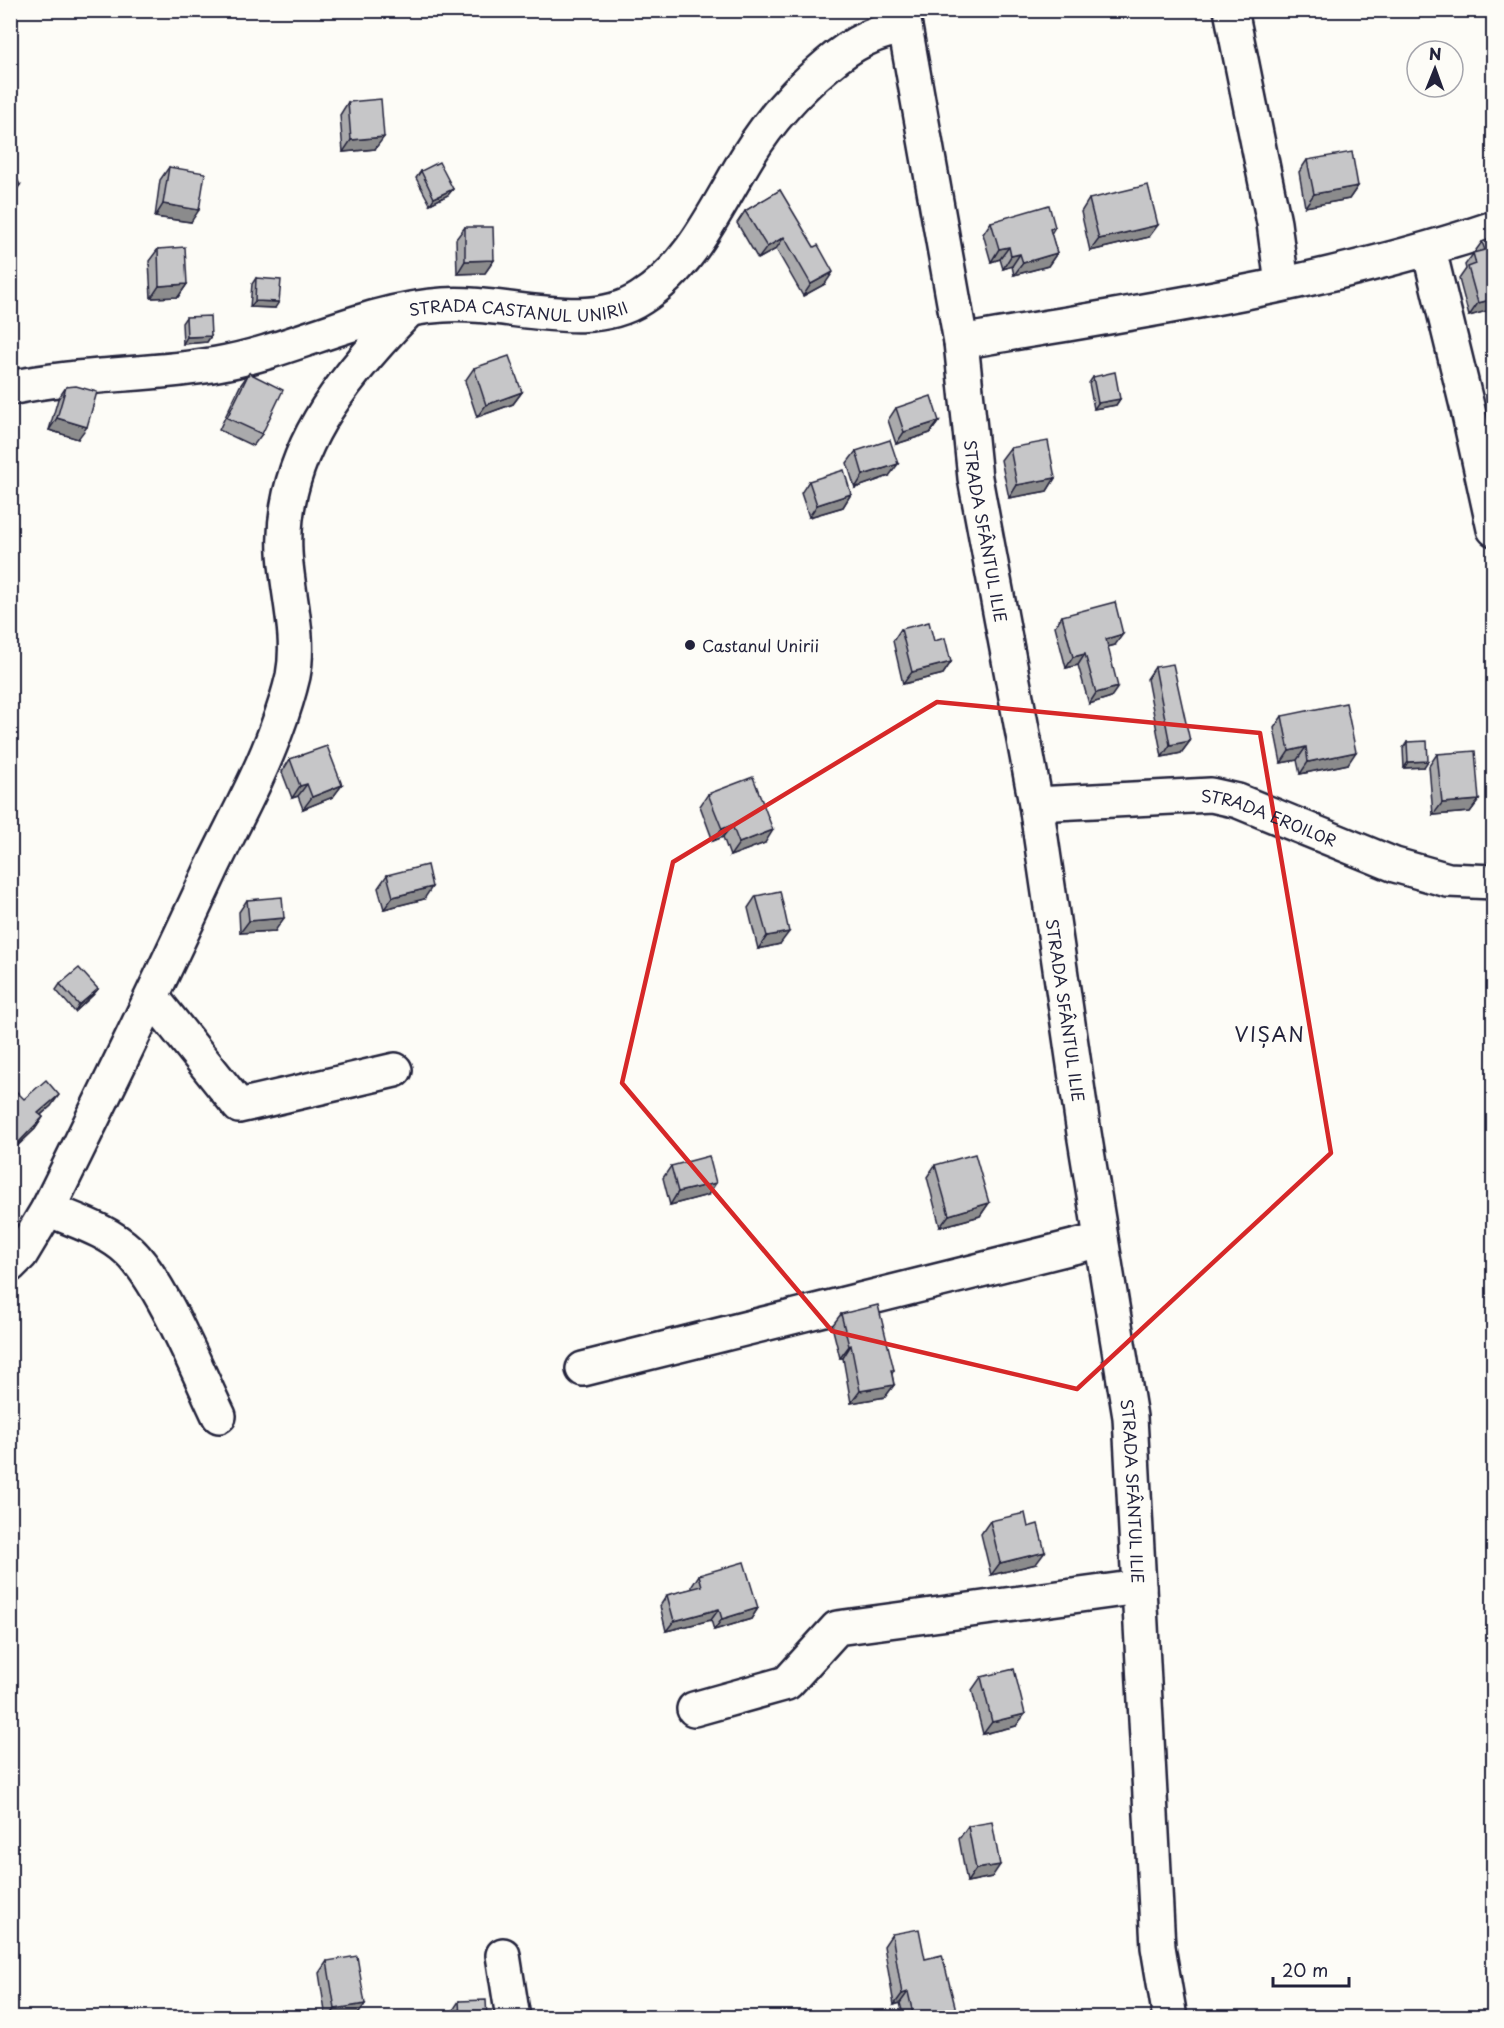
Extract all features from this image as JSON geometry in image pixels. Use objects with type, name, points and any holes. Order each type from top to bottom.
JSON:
[{"type":"street","points":[[1231,10],[1274,224],[1282,284]]},
{"type":"street","name":"STRADA CASTANUL UNIRII","points":[[10,388],[218,364],[443,304],[593,316],[621,309],[641,299],[660,284],[691,250],[771,121],[807,82],[848,47],[904,19]]},
{"type":"street","name":"STRADA SFÂNTUL ILIE","points":[[904,19],[961,342],[975,478],[1036,804],[1101,1240],[1130,1417],[1158,1947],[1170,2018]]},
{"type":"street","points":[[961,342],[1282,284],[1429,250],[1494,228]]},
{"type":"street","points":[[1429,250],[1494,529]]},
{"type":"street","points":[[10,1265],[21,1254],[48,1209],[152,997],[277,730],[294,674],[294,628],[285,553],[285,524],[290,488],[302,453],[327,409],[370,350],[407,312]]},
{"type":"street","name":"STRADA EROILOR","points":[[1036,804],[1211,795],[1238,801],[1395,865],[1448,880],[1494,882]]},
{"type":"street","points":[[152,997],[239,1106],[395,1070]]},
{"type":"street","points":[[48,1209],[105,1234],[130,1252],[158,1290],[219,1416]]},
{"type":"street","points":[[583,1369],[1101,1240]]},
{"type":"street","points":[[694,1709],[787,1683],[837,1628],[1138,1587]]},
{"type":"street","points":[[503,1955],[513,2018]]},
{"type":"highlighted area","points":[[937,702],[1260,733],[1331,1153],[1077,1389],[832,1331],[622,1083],[673,862]]},
{"type":"building","points":[[381,99],[384,137],[351,140],[348,102]]},
{"type":"building","points":[[1352,152],[1358,186],[1314,194],[1307,160]]},
{"type":"building","points":[[439,162],[453,189],[434,198],[421,171]]},
{"type":"building","points":[[10,164],[20,185],[10,190]]},
{"type":"building","points":[[169,167],[205,173],[199,210],[163,204]]},
{"type":"building","points":[[1148,185],[1158,225],[1099,239],[1089,199]]},
{"type":"building","points":[[780,190],[814,247],[818,245],[833,272],[811,284],[784,237],[767,247],[745,211]]},
{"type":"building","points":[[1049,205],[1055,227],[1050,229],[1057,253],[1023,263],[1020,254],[1011,256],[1009,247],[999,249],[991,222]]},
{"type":"building","points":[[465,227],[493,227],[494,260],[465,261]]},
{"type":"building","points":[[1494,238],[1494,299],[1478,303],[1468,267],[1476,264],[1473,253],[1485,250],[1482,242]]},
{"type":"building","points":[[185,247],[187,284],[159,286],[158,249]]},
{"type":"building","points":[[256,278],[281,280],[279,302],[255,301]]},
{"type":"building","points":[[210,316],[211,336],[187,337],[186,317]]},
{"type":"building","points":[[509,356],[522,392],[486,405],[474,368]]},
{"type":"building","points":[[1115,372],[1120,399],[1098,403],[1093,377]]},
{"type":"building","points":[[249,373],[283,390],[262,434],[227,418]]},
{"type":"building","points":[[76,386],[97,392],[87,427],[57,418],[66,387]]},
{"type":"building","points":[[931,396],[939,421],[904,432],[896,408]]},
{"type":"building","points":[[890,440],[898,464],[863,475],[856,451]]},
{"type":"building","points":[[1048,441],[1055,478],[1017,485],[1010,448]]},
{"type":"building","points":[[844,470],[851,494],[817,505],[809,481]]},
{"type":"building","points":[[1115,602],[1123,634],[1106,639],[1118,687],[1096,693],[1085,654],[1073,657],[1062,616]]},
{"type":"building","points":[[929,622],[934,641],[945,638],[951,662],[912,672],[901,629]]},
{"type":"building","points":[[1173,664],[1190,741],[1170,745],[1155,667]]},
{"type":"building","points":[[1346,703],[1356,752],[1308,762],[1306,747],[1289,751],[1282,716]]},
{"type":"building","points":[[1427,741],[1428,761],[1408,762],[1407,742]]},
{"type":"building","points":[[327,746],[342,785],[312,797],[307,784],[300,786],[290,759]]},
{"type":"building","points":[[1475,751],[1479,800],[1442,803],[1437,754]]},
{"type":"building","points":[[753,777],[773,830],[739,843],[732,825],[722,829],[708,794]]},
{"type":"building","points":[[427,865],[432,887],[393,897],[387,875]]},
{"type":"building","points":[[780,891],[789,932],[767,936],[756,896]]},
{"type":"building","points":[[282,897],[284,918],[249,921],[247,900]]},
{"type":"building","points":[[79,968],[98,989],[79,1005],[60,984]]},
{"type":"building","points":[[46,1080],[59,1095],[38,1113],[43,1117],[18,1143],[10,1136],[10,1097],[16,1091],[24,1099]]},
{"type":"building","points":[[975,1154],[989,1203],[949,1215],[935,1165]]},
{"type":"building","points":[[709,1156],[716,1183],[678,1192],[671,1166]]},
{"type":"building","points":[[878,1305],[894,1370],[891,1370],[894,1385],[860,1391],[851,1345],[849,1346],[841,1314]]},
{"type":"building","points":[[1025,1513],[1028,1527],[1038,1524],[1045,1552],[1000,1563],[990,1521]]},
{"type":"building","points":[[744,1562],[758,1608],[722,1619],[719,1609],[674,1621],[667,1595],[702,1586],[699,1575]]},
{"type":"building","points":[[1014,1669],[1025,1714],[992,1722],[981,1677]]},
{"type":"building","points":[[992,1822],[1000,1865],[976,1869],[968,1826]]},
{"type":"building","points":[[919,1929],[925,1959],[942,1955],[957,2014],[941,2018],[914,2018],[908,1992],[902,1994],[892,1934]]},
{"type":"building","points":[[357,1956],[365,2004],[335,2009],[327,1961]]},
{"type":"building","points":[[486,2000],[487,2018],[460,2018],[459,2001]]},
{"type":"place","name":"Castanul Unirii","points":[[690,645]]},
{"type":"district","name":"VIȘAN","points":[[1270,1034]]}]
